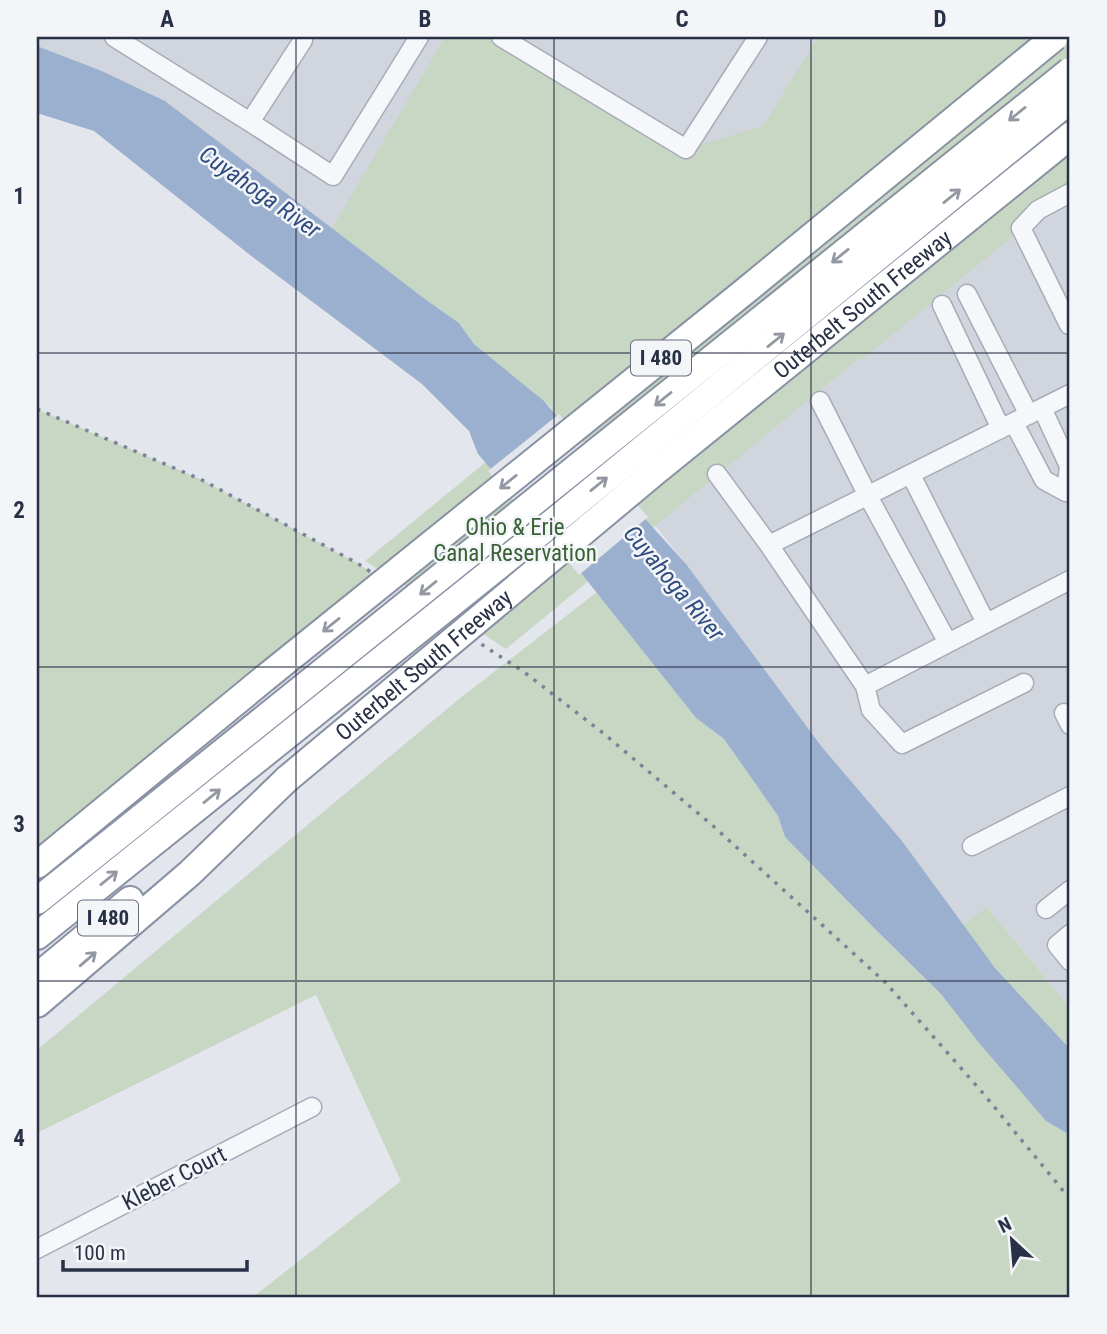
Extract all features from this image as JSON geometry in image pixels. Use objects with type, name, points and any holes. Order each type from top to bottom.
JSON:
[{"type":"highway","name":"I 480","points":[[37,865],[1055,37]]},
{"type":"highway","points":[[37,901],[1070,71]]},
{"type":"highway","points":[[37,936],[563,514],[1070,100]]},
{"type":"highway","name":"Outerbelt South Freeway","points":[[37,977],[185,866],[666,463],[1070,136]]},
{"type":"highway","points":[[37,1004],[185,866]]},
{"type":"street","points":[[250,122],[303,40],[302,37]]},
{"type":"street","points":[[125,39],[333,176],[419,37]]},
{"type":"street","points":[[501,37],[686,149],[758,37]]},
{"type":"street","points":[[1070,193],[1038,211],[1021,228],[1070,326]]},
{"type":"street","points":[[967,294],[1022,419],[1044,480],[1068,496]]},
{"type":"street","points":[[942,305],[1022,419],[1069,466],[1068,496]]},
{"type":"street","points":[[769,545],[1070,394]]},
{"type":"street","points":[[820,401],[948,643]]},
{"type":"street","points":[[717,474],[865,686],[871,710],[902,744],[1024,683]]},
{"type":"street","points":[[911,475],[986,623]]},
{"type":"street","points":[[865,686],[1070,580]]},
{"type":"street","points":[[972,846],[1070,796]]},
{"type":"street","points":[[1046,909],[1070,890]]},
{"type":"street","points":[[1070,934],[1057,945],[1070,961]]},
{"type":"street","name":"Kleber Court","points":[[37,1249],[312,1107]]},
{"type":"shaded area","points":[[37,37],[1011,37],[425,299],[165,101],[102,71],[37,46]]},
{"type":"shaded area","points":[[1070,140],[1070,1008],[988,908],[963,925],[902,841],[822,747],[686,564],[629,493]]},
{"type":"green space","name":"Ohio & Erie Canal Reservation","points":[[445,37],[501,37],[686,149],[763,126],[818,37],[1070,37],[1070,190],[860,361],[858,359],[506,649],[365,561],[552,408],[474,344],[459,323],[332,228]]},
{"type":"green space","points":[[37,409],[202,480],[357,563],[388,583],[37,857]]},
{"type":"green space","points":[[597,592],[696,718],[724,739],[778,816],[785,837],[941,994],[1046,1121],[1070,1135],[1070,1297],[253,1297],[401,1181],[316,995],[37,1133],[37,1050],[459,699]]},
{"type":"green space","points":[[987,907],[1070,1008],[1070,1049],[995,968],[963,925]]},
{"type":"water","name":"Cuyahoga River","points":[[37,46],[102,71],[165,101],[459,323],[474,344],[544,401],[610,480],[686,564],[822,747],[902,841],[995,968],[1070,1049],[1070,1135],[1046,1121],[941,994],[785,837],[778,816],[724,739],[696,718],[547,530],[478,454],[469,431],[422,384],[250,255],[94,131],[37,113]]},
{"type":"pier","points":[[559,414],[648,517],[579,575],[545,532],[488,471]]},
{"type":"railway","points":[[37,409],[202,480],[357,563],[524,672],[603,733],[712,825],[886,983],[982,1092],[1070,1199]]}]
